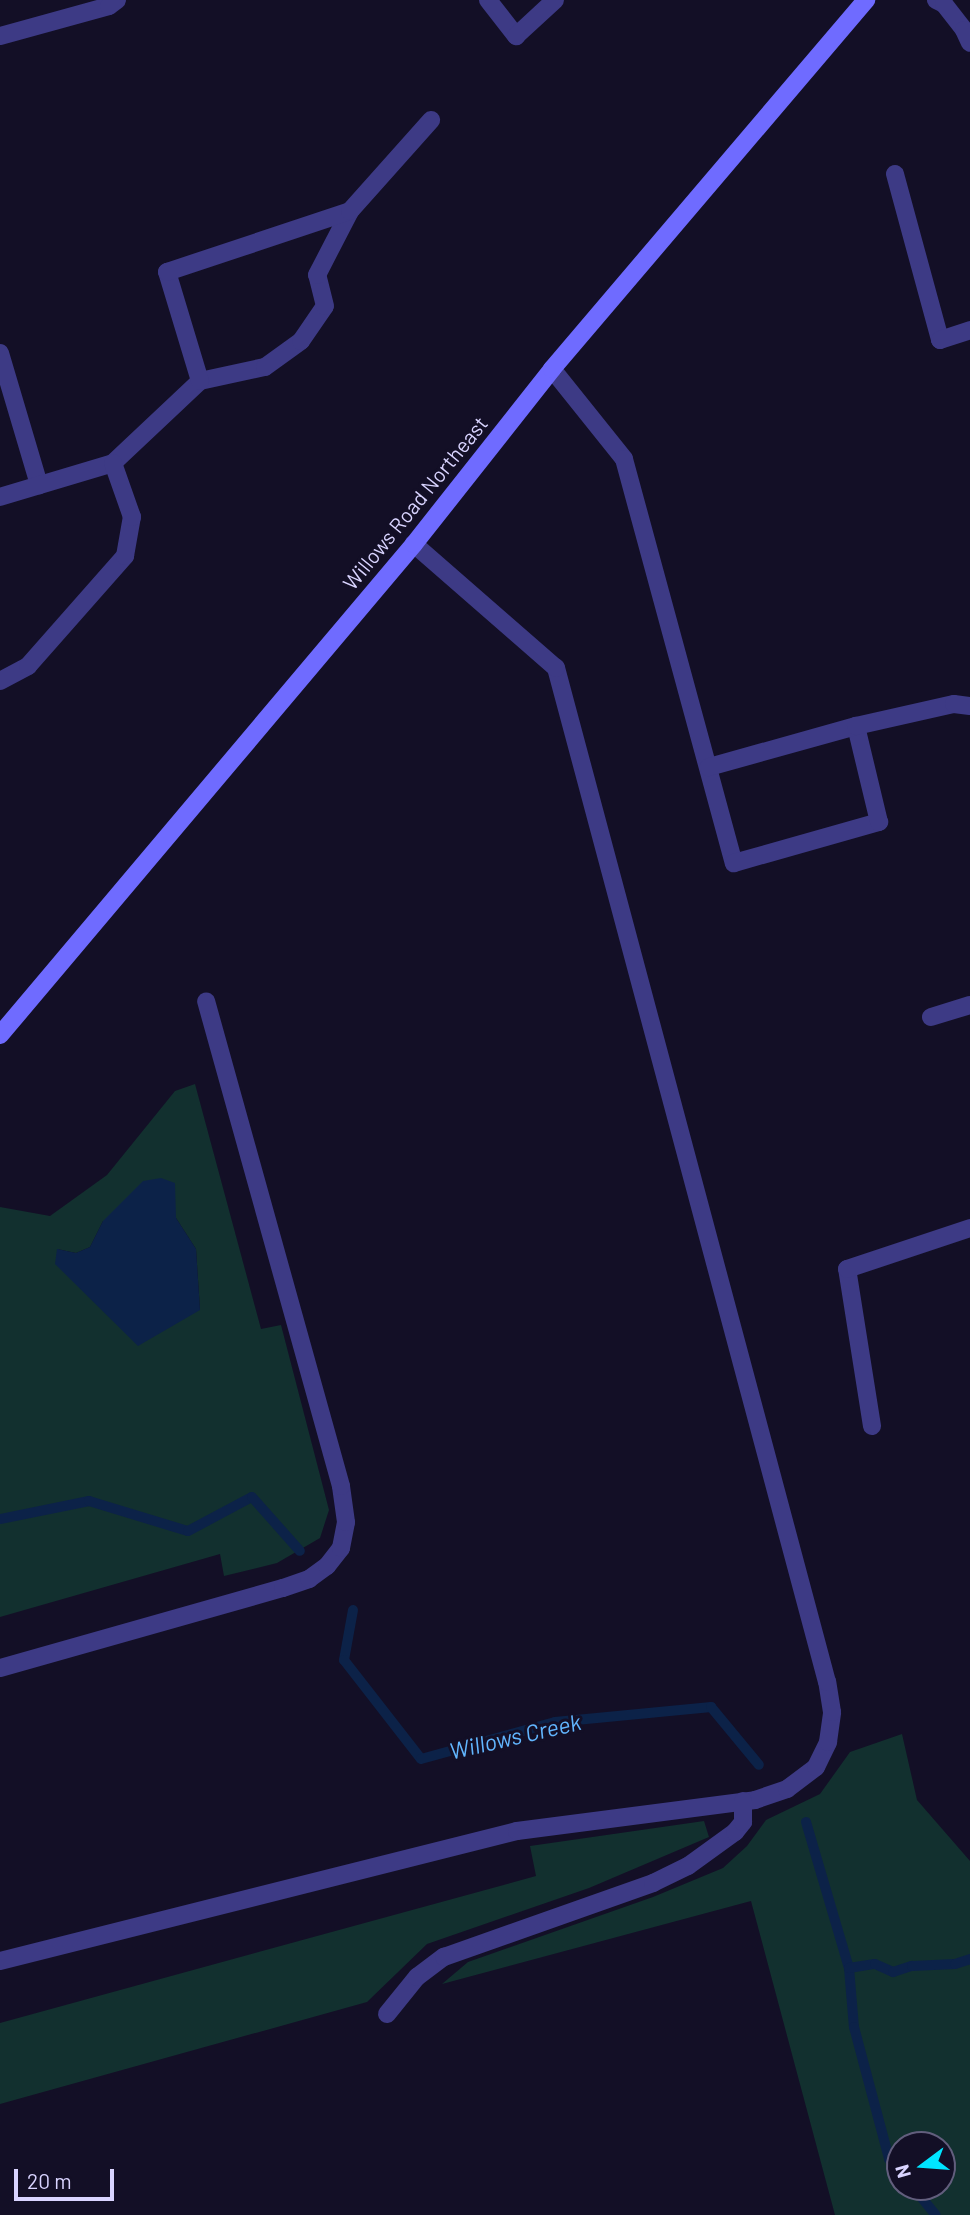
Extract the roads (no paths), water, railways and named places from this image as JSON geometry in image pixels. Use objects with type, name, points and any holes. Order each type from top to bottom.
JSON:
[{"type":"main road","name":"Willows Road Northeast","points":[[0,1035],[414,544],[552,369],[866,0]]},
{"type":"street","points":[[0,36],[109,6],[117,0]]},
{"type":"street","points":[[488,0],[516,36],[555,0]]},
{"type":"street","points":[[936,0],[944,4],[964,30],[970,43]]},
{"type":"street","points":[[0,497],[113,463],[200,382],[265,367],[301,341],[325,306],[317,275],[350,211],[431,120]]},
{"type":"street","points":[[895,174],[940,340],[970,330]]},
{"type":"street","points":[[200,382],[167,272],[350,211]]},
{"type":"street","points":[[0,353],[39,485]]},
{"type":"street","points":[[552,369],[624,459],[734,863],[879,822],[856,726]]},
{"type":"street","points":[[0,681],[28,666],[125,556],[132,517],[113,463]]},
{"type":"street","points":[[0,1961],[517,1831],[743,1801],[787,1789],[816,1767],[828,1742],[832,1712],[824,1669],[556,668],[414,544]]},
{"type":"street","points":[[709,768],[856,726],[954,704],[970,706]]},
{"type":"street","points":[[0,1668],[284,1588],[309,1579],[327,1566],[341,1548],[346,1522],[341,1486],[206,1001]]},
{"type":"street","points":[[931,1017],[970,1005]]},
{"type":"street","points":[[872,1426],[847,1269],[970,1228]]},
{"type":"street","points":[[387,2014],[416,1977],[444,1957],[653,1882],[688,1866],[735,1832],[743,1822],[743,1801]]},
{"type":"water","points":[[161,1178],[175,1183],[176,1218],[196,1249],[200,1310],[138,1346],[55,1264],[57,1249],[76,1253],[90,1247],[103,1221],[143,1181]]},
{"type":"waterway","name":"Willows Creek","points":[[0,1519],[89,1501],[188,1531],[252,1497],[300,1551]]},
{"type":"waterway","name":"Willows Creek","points":[[353,1610],[344,1660],[421,1759],[555,1722],[711,1707],[759,1765]]},
{"type":"waterway","name":"Willows Creek","points":[[806,1822],[849,1968],[854,2027],[886,2148]]},
{"type":"waterway","points":[[849,1968],[875,1964],[893,1972],[912,1966],[955,1964],[970,1959]]},
{"type":"waterway","name":"Willows Creek","points":[[924,2201],[936,2215]]}]
